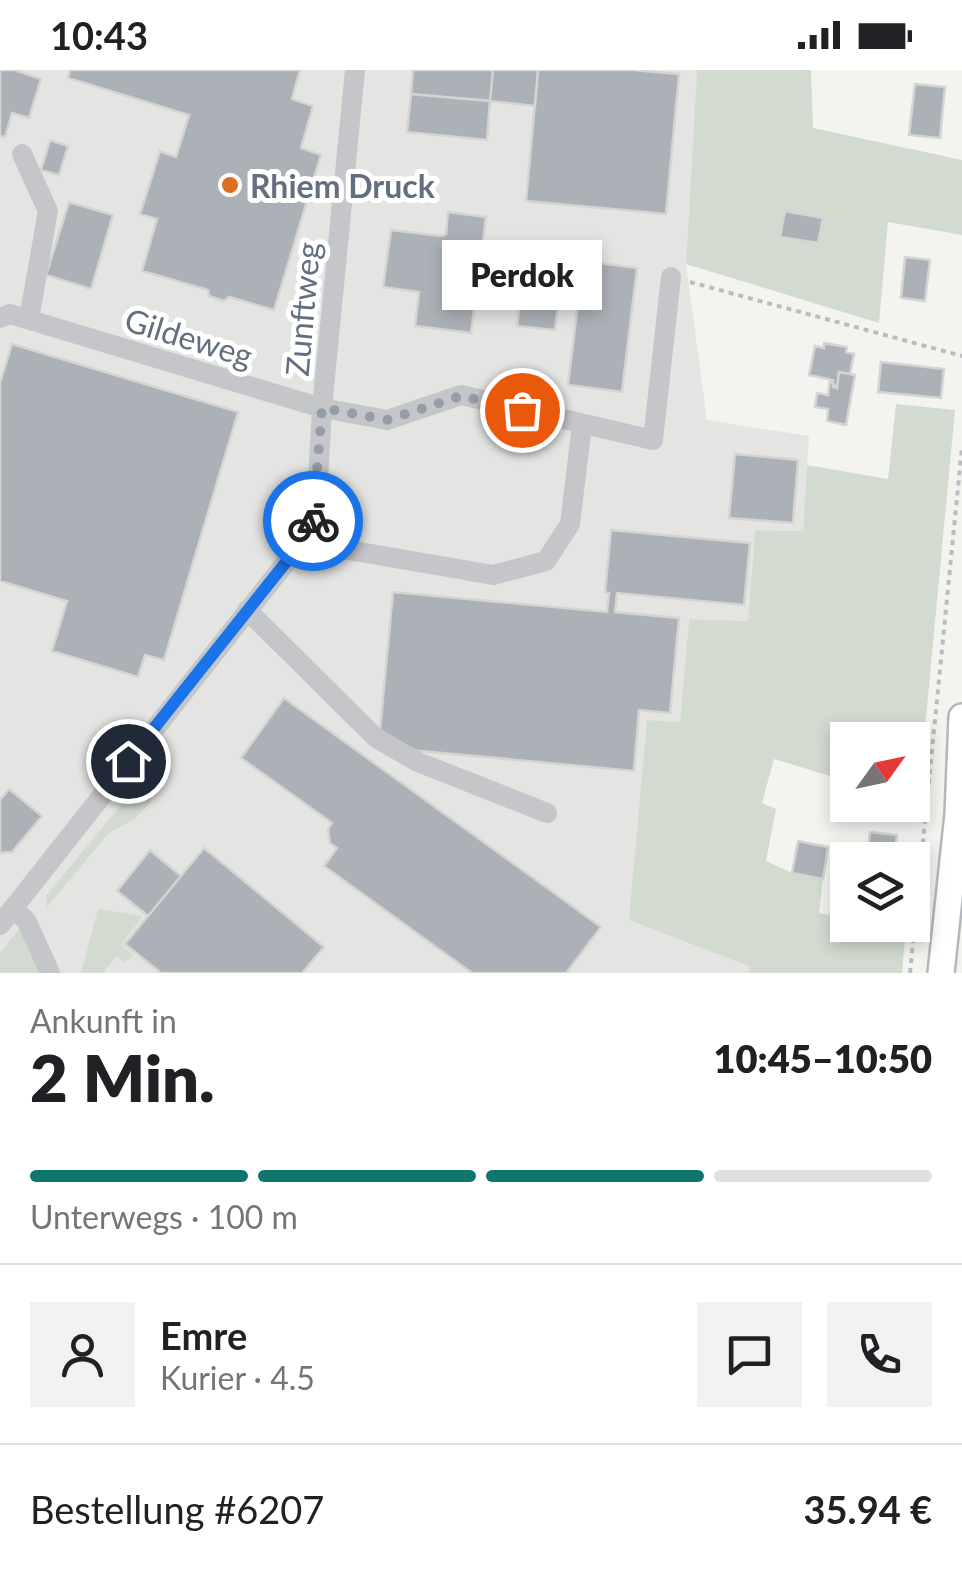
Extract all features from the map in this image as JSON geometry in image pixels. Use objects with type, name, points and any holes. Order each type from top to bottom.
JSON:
[{"type":"main road","points":[[941,973],[958,814],[962,717]]},
{"type":"street","name":"Zunftweg","points":[[4,918],[302,542],[316,517],[322,408],[354,70]]},
{"type":"street","points":[[22,154],[48,211],[29,320]]},
{"type":"street","name":"Gildeweg","points":[[0,318],[10,314],[322,408],[387,420],[461,396],[653,440],[671,277]]},
{"type":"street","points":[[302,542],[492,576],[546,561],[570,524],[582,425]]},
{"type":"street","points":[[247,610],[376,738],[418,762],[547,812]]},
{"type":"street","points":[[4,918],[26,920],[50,973]]},
{"type":"path","points":[[671,277],[962,356]]},
{"type":"path","points":[[910,973],[962,447]]},
{"type":"shaded area","points":[[0,70],[697,70],[686,264],[707,420],[809,436],[803,531],[755,530],[748,621],[689,619],[680,723],[647,720],[750,966],[749,973],[0,973]]},
{"type":"shaded area","points":[[697,70],[811,70],[813,128],[962,160],[962,235],[888,222],[879,323],[686,264]]},
{"type":"shaded area","points":[[896,404],[955,410],[926,722],[830,722],[830,776],[774,759],[762,803],[776,809],[766,861],[792,873],[823,879],[819,913],[830,915],[830,942],[905,942],[902,973],[749,973],[749,966],[629,920],[647,720],[680,722],[689,619],[748,621],[755,530],[803,531],[807,465],[888,479]]},
{"type":"shaded area","points":[[138,784],[153,799],[135,819],[109,833],[47,907],[46,896]]},
{"type":"shaded area","points":[[98,909],[143,916],[121,945],[133,955],[125,963],[116,956],[103,973],[81,973]]},
{"type":"shaded area","points":[[19,929],[39,973],[0,973],[0,953]]},
{"type":"building","points":[[0,70],[15,70],[41,79],[29,118],[12,113],[5,137],[0,136]]},
{"type":"building","name":"Rhiem Druck","points":[[70,70],[300,70],[292,99],[313,106],[301,148],[321,155],[274,310],[229,297],[224,301],[209,296],[208,290],[142,271],[157,219],[140,214],[160,151],[176,157],[189,115],[68,78]]},
{"type":"building","points":[[413,70],[493,70],[490,101],[411,94]]},
{"type":"building","points":[[493,70],[538,70],[535,106],[490,101]]},
{"type":"building","points":[[538,70],[679,74],[666,214],[526,201]]},
{"type":"building","points":[[915,84],[945,87],[940,138],[909,135]]},
{"type":"building","points":[[411,94],[490,101],[487,140],[407,132]]},
{"type":"building","points":[[50,140],[68,146],[59,175],[41,170]]},
{"type":"building","points":[[69,202],[113,215],[91,289],[46,275]]},
{"type":"building","points":[[785,211],[823,218],[818,243],[780,237]]},
{"type":"building","points":[[448,212],[486,217],[471,333],[415,326],[419,292],[383,287],[391,230],[442,236],[446,234]]},
{"type":"building","points":[[515,242],[547,246],[542,281],[561,284],[555,330],[517,326],[523,279],[511,278]]},
{"type":"building","points":[[905,257],[930,260],[925,301],[901,298]]},
{"type":"building","points":[[583,261],[637,268],[622,392],[568,385]]},
{"type":"building","points":[[824,343],[847,347],[846,352],[854,354],[850,374],[839,372],[837,388],[833,387],[833,380],[809,375],[815,346],[824,348]]},
{"type":"building","points":[[12,344],[238,412],[164,660],[145,655],[138,677],[52,651],[67,601],[0,581],[0,383]]},
{"type":"building","points":[[881,362],[944,369],[941,398],[878,392]]},
{"type":"building","points":[[839,372],[855,375],[846,425],[827,421],[828,409],[815,407],[817,393],[828,395],[830,380],[837,388]]},
{"type":"building","points":[[735,454],[798,460],[793,523],[729,518]]},
{"type":"building","points":[[611,530],[750,543],[744,605],[617,593],[615,612],[679,618],[670,713],[639,710],[634,771],[410,750],[380,730],[393,592],[607,612]]},
{"type":"building","points":[[284,698],[601,927],[566,973],[472,973],[324,866],[337,848],[330,843],[328,829],[332,823],[241,758]]},
{"type":"building","points":[[9,789],[42,816],[12,852],[0,853],[0,800]]},
{"type":"building","points":[[870,832],[897,835],[896,842],[869,842]]},
{"type":"building","points":[[798,841],[828,847],[823,879],[792,873]]},
{"type":"building","points":[[204,848],[324,947],[302,973],[161,973],[125,944]]},
{"type":"building","points":[[150,850],[181,876],[148,916],[117,891]]},
{"type":"way so far","points":[[313,521],[322,408],[387,420],[461,396],[522,410]]},
{"type":"place","name":"Rhiem Druck","points":[[230,185]]},
{"type":"place","name":"Perdok","points":[[522,410]]},
{"type":"route","points":[[128,761],[302,542],[313,521]]}]
